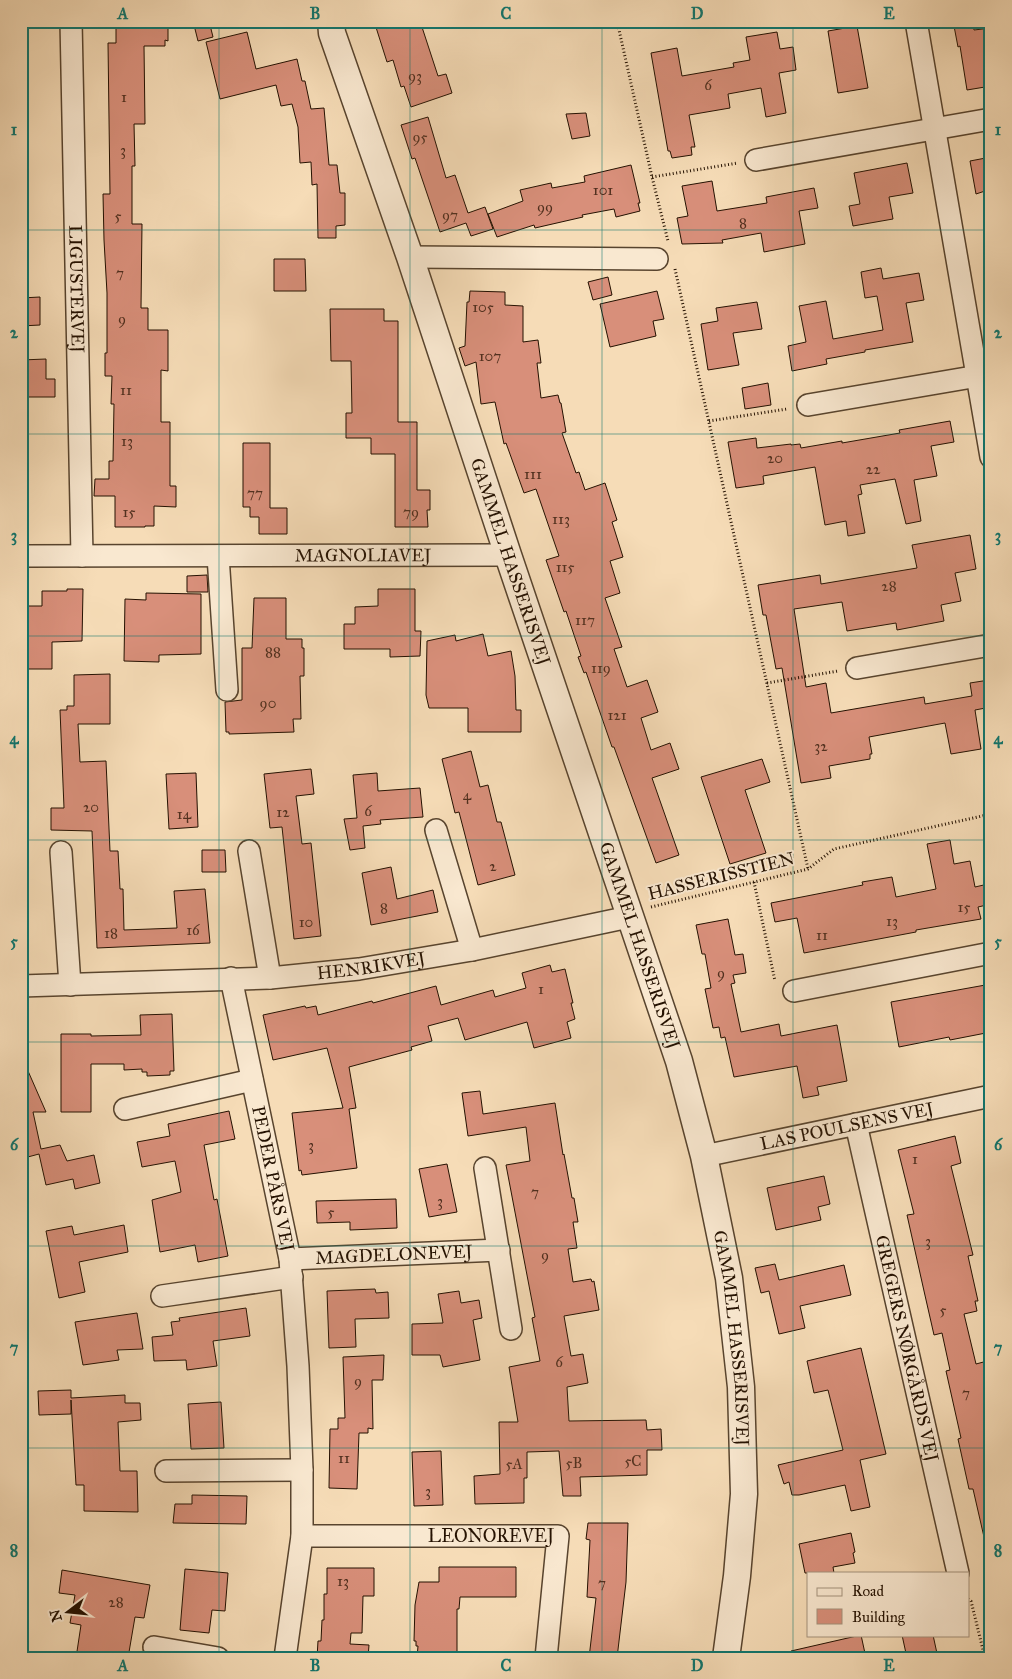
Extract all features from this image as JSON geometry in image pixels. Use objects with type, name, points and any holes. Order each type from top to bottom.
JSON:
[{"type":"street","name":"LIGUSTERVEJ","points":[[72,21],[82,556]]},
{"type":"street","name":"GAMMEL HASSERISVEJ","points":[[331,21],[332,33],[410,257],[629,917],[679,1061],[704,1156],[730,1278],[741,1387],[744,1494],[737,1576],[726,1658]]},
{"type":"street","points":[[916,21],[935,129],[984,374],[991,457]]},
{"type":"street","points":[[756,160],[991,120]]},
{"type":"street","points":[[410,257],[667,256]]},
{"type":"street","points":[[808,405],[984,374]]},
{"type":"street","name":"MAGNOLIAVEJ","points":[[21,556],[508,555]]},
{"type":"street","points":[[218,556],[227,690]]},
{"type":"street","points":[[857,668],[991,645]]},
{"type":"street","points":[[436,830],[472,950]]},
{"type":"street","points":[[249,850],[270,978]]},
{"type":"street","points":[[62,852],[70,985]]},
{"type":"street","name":"HENRIKVEJ","points":[[21,986],[270,978],[359,968],[472,950],[629,917]]},
{"type":"street","points":[[794,991],[991,954]]},
{"type":"street","name":"PEDER PÅRS VEJ","points":[[231,978],[291,1268],[298,1366],[302,1470],[302,1536],[285,1658]]},
{"type":"street","name":"PEDER PÅRS VEJ","points":[[125,1109],[252,1080]]},
{"type":"street","name":"LAS POULSENS VEJ","points":[[704,1156],[991,1096]]},
{"type":"street","name":"GREGERS NØRGÅRDS VEJ","points":[[856,1124],[958,1572]]},
{"type":"street","name":"MAGDELONEVEJ","points":[[485,1168],[511,1329]]},
{"type":"street","name":"MAGDELONEVEJ","points":[[291,1268],[499,1250]]},
{"type":"street","name":"PEDER PÅRS VEJ","points":[[162,1296],[291,1268]]},
{"type":"street","points":[[166,1471],[302,1470]]},
{"type":"street","name":"LEONOREVEJ","points":[[302,1536],[558,1536],[546,1658]]},
{"type":"street","points":[[154,1648],[218,1658]]},
{"type":"path","points":[[617,21],[652,177],[667,256],[709,421],[808,868]]},
{"type":"path","points":[[652,177],[756,160]]},
{"type":"path","points":[[709,421],[808,405]]},
{"type":"path","points":[[767,683],[857,668]]},
{"type":"path","name":"HASSERISSTIEN","points":[[629,917],[650,907],[808,868],[834,849],[991,814]]},
{"type":"path","points":[[754,882],[776,986],[794,991]]},
{"type":"path","points":[[970,1600],[985,1658]]},
{"type":"building","points":[[116,21],[168,21],[168,41],[165,40],[165,46],[144,46],[145,124],[134,124],[135,166],[132,166],[132,224],[142,224],[141,308],[148,308],[148,330],[168,330],[168,371],[161,370],[161,422],[170,422],[170,486],[176,486],[176,507],[154,506],[154,526],[145,527],[115,527],[115,496],[94,496],[95,479],[109,479],[109,461],[113,461],[114,404],[111,404],[112,376],[105,376],[107,293],[103,194],[110,194],[108,43],[116,43]]},
{"type":"building","points":[[193,21],[209,21],[213,37],[198,41]]},
{"type":"building","points":[[374,21],[420,21],[438,76],[446,74],[452,93],[411,107],[404,86],[401,87],[393,60],[387,62]]},
{"type":"building","points":[[973,23],[974,30],[991,28],[991,86],[967,90],[960,46],[958,47],[954,26]]},
{"type":"building","points":[[857,26],[868,88],[838,93],[828,31]]},
{"type":"building","points":[[247,32],[256,69],[297,59],[302,81],[305,81],[311,109],[324,108],[329,165],[337,165],[340,193],[345,193],[345,225],[336,226],[336,238],[318,238],[317,184],[312,185],[311,162],[300,163],[298,127],[292,104],[281,106],[276,85],[220,99],[206,42]]},
{"type":"building","points":[[777,32],[780,49],[793,47],[796,70],[779,73],[786,113],[766,117],[761,88],[728,94],[730,108],[689,115],[695,147],[691,147],[692,155],[672,158],[670,151],[668,151],[651,53],[677,48],[682,76],[734,67],[733,63],[750,60],[746,37]]},
{"type":"building","points":[[586,113],[590,136],[572,139],[566,114]]},
{"type":"building","points":[[428,117],[446,178],[455,175],[468,213],[485,207],[493,229],[471,236],[466,223],[440,232],[415,158],[412,159],[401,125]]},
{"type":"building","points":[[991,157],[991,189],[976,194],[970,161]]},
{"type":"building","points":[[907,163],[913,193],[889,197],[893,219],[853,226],[849,206],[860,204],[854,173]]},
{"type":"building","points":[[631,165],[640,203],[638,203],[640,211],[616,217],[614,209],[582,215],[583,217],[535,228],[534,225],[497,237],[488,214],[523,201],[520,190],[551,183],[552,188],[585,182],[584,176]]},
{"type":"building","points":[[712,181],[717,211],[767,203],[766,197],[814,188],[818,208],[799,211],[805,244],[764,252],[761,233],[722,240],[723,243],[682,244],[677,218],[688,216],[682,186]]},
{"type":"building","points":[[274,259],[305,259],[306,291],[274,291]]},
{"type":"building","points":[[881,268],[883,279],[919,273],[924,300],[906,303],[913,342],[826,359],[827,364],[792,371],[788,346],[806,342],[799,306],[826,301],[833,339],[883,330],[877,296],[865,298],[861,272]]},
{"type":"building","points":[[608,277],[612,295],[593,300],[588,282]]},
{"type":"building","points":[[470,291],[505,292],[505,305],[523,306],[523,342],[538,340],[541,363],[537,363],[541,398],[558,395],[566,432],[562,433],[576,473],[579,472],[585,490],[605,483],[617,520],[612,522],[623,557],[610,561],[620,593],[605,598],[622,647],[614,649],[627,687],[647,680],[658,712],[641,718],[651,750],[670,743],[679,769],[652,778],[679,855],[656,863],[586,672],[584,673],[578,657],[581,656],[546,560],[559,556],[536,489],[524,493],[506,443],[504,444],[495,402],[481,404],[476,362],[465,366],[459,348],[465,346],[467,302],[469,302]]},
{"type":"building","points":[[657,291],[664,319],[653,321],[656,336],[610,347],[600,304]]},
{"type":"building","points":[[40,297],[40,325],[21,326],[21,298]]},
{"type":"building","points":[[757,302],[762,329],[733,333],[739,365],[708,370],[701,324],[718,321],[716,308]]},
{"type":"building","points":[[330,309],[384,309],[384,321],[398,321],[398,422],[417,422],[417,490],[430,490],[430,510],[427,510],[428,527],[395,527],[395,454],[371,454],[371,438],[346,438],[346,413],[352,413],[351,361],[331,361]]},
{"type":"building","points":[[46,359],[46,379],[55,379],[55,397],[21,397],[21,360]]},
{"type":"building","points":[[768,383],[771,405],[745,409],[742,388]]},
{"type":"building","points":[[950,421],[954,442],[931,446],[937,476],[914,480],[921,521],[906,524],[895,479],[860,485],[862,494],[858,495],[865,533],[848,536],[846,521],[825,525],[815,467],[763,476],[764,484],[736,488],[728,442],[756,438],[757,448],[800,444],[801,448],[900,433],[899,430]]},
{"type":"building","points":[[243,443],[270,443],[270,508],[287,508],[287,534],[259,534],[259,517],[250,517],[250,507],[243,507]]},
{"type":"building","points":[[970,535],[976,569],[955,573],[961,601],[941,605],[944,621],[897,630],[896,623],[847,631],[842,602],[794,609],[806,687],[826,683],[831,713],[924,697],[925,704],[972,696],[970,683],[989,680],[991,707],[975,710],[981,749],[951,754],[945,723],[869,737],[872,754],[870,754],[870,759],[829,766],[831,778],[801,783],[782,668],[776,669],[766,615],[763,615],[758,585],[820,575],[821,584],[917,568],[912,545]]},
{"type":"building","points":[[207,575],[208,592],[187,592],[187,576]]},
{"type":"building","points":[[67,589],[83,589],[82,641],[52,642],[52,669],[23,669],[23,606],[42,606],[42,591],[67,591]]},
{"type":"building","points":[[378,589],[415,589],[415,631],[421,631],[420,656],[390,657],[390,649],[344,649],[344,624],[355,624],[355,607],[378,606]]},
{"type":"building","points":[[146,593],[201,594],[201,654],[159,655],[159,662],[124,661],[125,599],[146,600]]},
{"type":"building","points":[[254,598],[286,598],[286,639],[302,639],[302,648],[304,648],[304,676],[300,676],[301,719],[293,719],[294,732],[229,734],[229,732],[226,732],[225,702],[242,700],[242,648],[252,648]]},
{"type":"building","points":[[483,634],[488,656],[511,651],[515,676],[516,710],[521,710],[521,732],[468,732],[468,708],[429,708],[426,695],[427,641],[455,635],[456,641]]},
{"type":"building","points":[[110,674],[110,724],[78,724],[80,762],[106,761],[110,851],[118,851],[120,889],[123,889],[124,930],[177,928],[174,891],[205,889],[210,943],[97,948],[92,831],[51,830],[51,808],[64,808],[60,710],[67,710],[67,706],[74,706],[74,675]]},
{"type":"building","points":[[471,751],[480,787],[488,785],[497,822],[501,822],[515,875],[478,885],[459,812],[455,813],[442,759]]},
{"type":"building","points":[[762,759],[770,782],[745,790],[766,853],[730,864],[701,777]]},
{"type":"building","points":[[311,769],[314,794],[296,796],[302,844],[311,843],[321,936],[294,939],[282,827],[270,828],[264,774]]},
{"type":"building","points":[[196,773],[198,827],[169,829],[166,774]]},
{"type":"building","points":[[377,773],[378,791],[420,788],[423,817],[380,820],[381,824],[363,826],[365,848],[350,850],[344,819],[357,818],[353,775]]},
{"type":"building","points":[[950,840],[954,864],[970,861],[975,887],[988,884],[991,904],[978,907],[981,919],[804,953],[797,918],[775,922],[771,903],[863,885],[862,882],[892,877],[896,897],[936,889],[927,844]]},
{"type":"building","points":[[202,850],[225,850],[226,872],[202,872]]},
{"type":"building","points":[[391,867],[397,899],[433,890],[438,912],[371,925],[362,873]]},
{"type":"building","points":[[728,919],[735,955],[743,954],[746,973],[733,975],[735,983],[731,984],[741,1032],[779,1024],[781,1036],[837,1025],[847,1081],[817,1087],[819,1095],[803,1098],[797,1066],[734,1077],[725,1037],[721,1038],[719,1027],[713,1028],[705,989],[711,988],[705,954],[702,954],[696,925]]},
{"type":"building","points":[[550,965],[552,972],[565,969],[575,1019],[567,1022],[571,1038],[534,1048],[527,1022],[465,1040],[458,1018],[428,1026],[432,1041],[411,1047],[412,1050],[349,1067],[356,1108],[349,1109],[357,1168],[302,1175],[301,1170],[299,1171],[292,1113],[343,1108],[327,1048],[273,1060],[263,1015],[305,1006],[306,1008],[316,1006],[318,1015],[436,986],[441,1005],[493,990],[495,997],[526,988],[522,973]]},
{"type":"building","points":[[991,984],[991,1032],[950,1040],[949,1037],[899,1047],[891,1002]]},
{"type":"building","points":[[172,1014],[174,1071],[170,1071],[170,1075],[147,1076],[147,1072],[142,1072],[142,1069],[124,1070],[124,1064],[91,1064],[91,1112],[61,1112],[61,1034],[91,1034],[91,1036],[141,1035],[140,1015]]},
{"type":"building","points":[[21,1055],[46,1112],[33,1112],[41,1149],[60,1145],[67,1161],[94,1155],[100,1183],[75,1189],[73,1179],[46,1185],[39,1154],[24,1158],[21,1148]]},
{"type":"building","points":[[480,1091],[483,1114],[555,1103],[563,1155],[578,1222],[573,1222],[577,1248],[568,1249],[573,1282],[591,1279],[592,1282],[594,1281],[599,1310],[564,1316],[571,1356],[583,1354],[588,1383],[567,1387],[569,1421],[646,1420],[647,1430],[661,1429],[662,1450],[647,1450],[647,1475],[580,1477],[581,1496],[563,1496],[559,1451],[527,1452],[527,1478],[524,1478],[524,1503],[475,1504],[474,1476],[500,1474],[499,1422],[518,1422],[509,1367],[540,1361],[532,1318],[535,1317],[506,1165],[530,1161],[526,1127],[468,1136],[462,1093]]},
{"type":"building","points":[[229,1111],[235,1139],[204,1145],[214,1200],[217,1199],[228,1256],[198,1262],[195,1245],[160,1252],[152,1200],[181,1192],[175,1161],[142,1167],[137,1142],[170,1136],[168,1124]]},
{"type":"building","points":[[955,1136],[961,1163],[951,1166],[973,1255],[968,1256],[978,1301],[975,1301],[977,1311],[964,1314],[976,1364],[991,1360],[991,1536],[984,1537],[973,1489],[969,1489],[958,1439],[961,1438],[946,1371],[950,1370],[942,1333],[934,1335],[907,1215],[914,1214],[898,1150]]},
{"type":"building","points":[[447,1164],[457,1212],[429,1217],[419,1169]]},
{"type":"building","points":[[824,1176],[830,1204],[818,1207],[821,1220],[776,1230],[767,1188]]},
{"type":"building","points":[[396,1199],[397,1228],[350,1230],[350,1222],[317,1223],[316,1201]]},
{"type":"building","points":[[124,1225],[128,1252],[79,1262],[85,1292],[59,1298],[46,1231],[72,1226],[74,1235]]},
{"type":"building","points":[[775,1264],[779,1280],[844,1265],[851,1295],[800,1306],[805,1328],[779,1334],[769,1291],[761,1293],[755,1268]]},
{"type":"building","points":[[375,1289],[376,1293],[388,1292],[389,1318],[355,1319],[356,1347],[329,1348],[327,1291]]},
{"type":"building","points":[[459,1291],[461,1303],[479,1300],[482,1318],[473,1320],[480,1360],[443,1367],[440,1355],[412,1355],[412,1324],[443,1323],[438,1294]]},
{"type":"building","points":[[246,1308],[250,1336],[213,1341],[217,1366],[187,1370],[186,1360],[154,1361],[152,1337],[173,1335],[171,1322],[180,1321],[179,1318]]},
{"type":"building","points":[[137,1313],[143,1349],[117,1350],[119,1360],[83,1365],[75,1322]]},
{"type":"building","points":[[861,1348],[886,1454],[860,1460],[870,1507],[851,1511],[845,1485],[792,1495],[789,1482],[784,1484],[778,1465],[843,1450],[828,1390],[814,1393],[807,1361]]},
{"type":"building","points":[[384,1355],[383,1380],[372,1380],[373,1429],[368,1428],[368,1433],[359,1433],[357,1489],[329,1488],[330,1429],[338,1429],[338,1418],[345,1418],[343,1357]]},
{"type":"building","points":[[71,1390],[71,1398],[125,1395],[125,1403],[140,1403],[141,1420],[118,1422],[120,1471],[137,1471],[138,1512],[84,1511],[84,1485],[76,1485],[71,1400],[71,1414],[39,1415],[38,1391]]},
{"type":"building","points":[[221,1402],[224,1448],[191,1449],[188,1404]]},
{"type":"building","points":[[441,1451],[443,1505],[414,1506],[412,1452]]},
{"type":"building","points":[[192,1495],[247,1496],[246,1524],[173,1523],[175,1504],[192,1504]]},
{"type":"building","points":[[588,1523],[628,1523],[626,1582],[617,1658],[589,1658],[596,1598],[587,1597],[590,1540],[586,1539]]},
{"type":"building","points":[[851,1533],[855,1563],[833,1567],[834,1572],[805,1573],[799,1544]]},
{"type":"building","points":[[439,1567],[516,1567],[516,1597],[460,1597],[459,1609],[457,1609],[457,1658],[417,1658],[418,1646],[416,1646],[416,1641],[414,1641],[415,1605],[419,1582],[439,1582]]},
{"type":"building","points":[[327,1568],[374,1568],[374,1596],[363,1596],[362,1633],[351,1633],[350,1644],[369,1645],[368,1658],[317,1658],[318,1641],[321,1641],[322,1620],[324,1620],[324,1594],[327,1594]]},
{"type":"building","points":[[185,1569],[228,1573],[225,1611],[212,1610],[209,1633],[180,1630]]},
{"type":"building","points":[[62,1570],[150,1585],[144,1618],[135,1617],[128,1658],[76,1658],[81,1625],[70,1623],[75,1595],[59,1593]]},
{"type":"building","points":[[861,1636],[866,1658],[791,1658],[791,1651]]},
{"type":"building","points":[[902,1636],[933,1636],[938,1658],[907,1658]]}]
